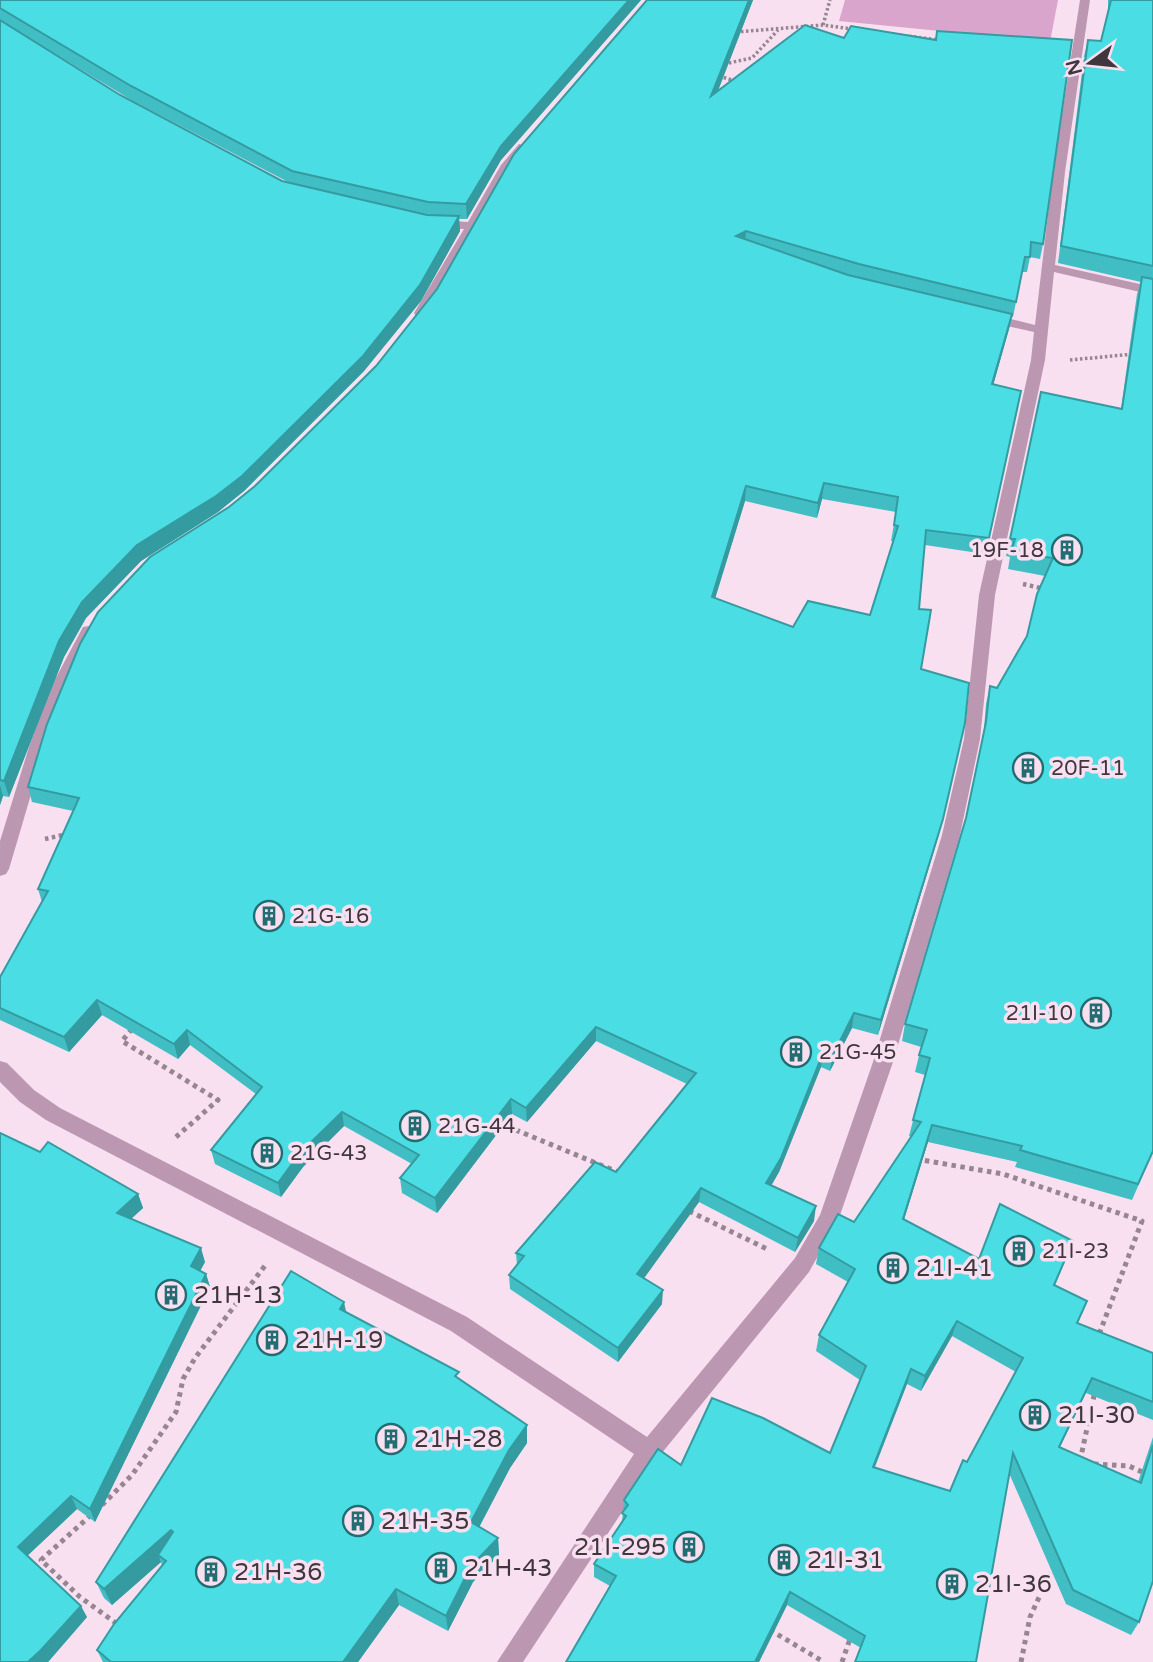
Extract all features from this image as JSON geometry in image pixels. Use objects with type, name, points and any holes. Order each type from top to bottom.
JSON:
[{"type":"street","points":[[509,1662],[649,1451],[802,1265],[829,1218],[852,1152],[883,1062],[951,835],[972,739],[991,576],[1038,360],[1048,267],[1085,0]]},
{"type":"street","points":[[412,324],[429,303],[507,165],[532,136]]},
{"type":"street","points":[[416,221],[472,226]]},
{"type":"street","points":[[1048,267],[1153,291]]},
{"type":"street","points":[[979,315],[1041,330]]},
{"type":"street","points":[[2,864],[22,792],[56,701],[74,658],[99,617]]},
{"type":"street","points":[[0,1069],[27,1096],[52,1114],[459,1324],[649,1451]]},
{"type":"path","points":[[823,25],[830,0]]},
{"type":"path","points":[[729,32],[823,25],[860,29]]},
{"type":"path","points":[[719,65],[752,58],[779,30]]},
{"type":"path","points":[[897,34],[947,41]]},
{"type":"path","points":[[920,46],[922,37]]},
{"type":"path","points":[[717,75],[747,85]]},
{"type":"path","points":[[1038,360],[1091,361],[1112,354],[1137,354]]},
{"type":"path","points":[[991,576],[1057,592]]},
{"type":"path","points":[[2,864],[54,835],[80,833]]},
{"type":"path","points":[[139,1022],[122,1041],[218,1100],[147,1163]]},
{"type":"path","points":[[493,1119],[527,1137],[622,1175]]},
{"type":"path","points":[[852,1152],[1003,1174],[1142,1221],[1109,1302],[1098,1337],[1107,1343]]},
{"type":"path","points":[[681,1207],[802,1265]]},
{"type":"path","points":[[33,1568],[132,1475],[176,1412],[183,1379],[195,1358],[288,1234]]},
{"type":"path","points":[[1078,1475],[1096,1383]]},
{"type":"path","points":[[1080,1463],[1129,1466],[1153,1477]]},
{"type":"path","points":[[91,1498],[101,1506]]},
{"type":"path","points":[[41,1560],[80,1597],[123,1628]]},
{"type":"path","points":[[1021,1662],[1030,1617],[1055,1563]]},
{"type":"path","points":[[842,1662],[855,1626]]},
{"type":"path","points":[[766,1628],[824,1662]]},
{"type":"shaded area","points":[[845,0],[1058,0],[1050,42],[839,21]]},
{"type":"building","points":[[0,0],[629,0],[501,146],[466,204],[428,202],[292,171],[131,86],[0,8]]},
{"type":"building","points":[[647,0],[749,0],[711,96],[805,25],[844,38],[851,26],[936,40],[937,31],[1072,40],[1043,244],[1031,242],[1030,257],[1025,257],[1016,302],[859,264],[746,231],[736,236],[848,275],[1012,314],[992,384],[1021,391],[989,538],[926,530],[919,609],[931,610],[921,669],[969,683],[965,723],[943,819],[881,1020],[854,1013],[832,1057],[823,1053],[781,1158],[766,1183],[816,1206],[798,1238],[701,1188],[637,1274],[663,1290],[618,1348],[509,1275],[524,1256],[516,1253],[595,1162],[616,1172],[696,1073],[596,1027],[526,1108],[511,1099],[435,1198],[400,1178],[419,1155],[342,1112],[300,1153],[278,1183],[211,1150],[262,1087],[187,1030],[174,1044],[97,1000],[64,1037],[0,1008],[0,977],[48,891],[38,889],[79,798],[28,787],[47,724],[80,644],[98,612],[150,557],[229,507],[255,486],[376,366],[437,289],[514,154]],"holes":[[[824,483],[898,497],[894,525],[898,526],[870,615],[808,601],[793,627],[712,597],[746,486],[818,503]]]},
{"type":"building","points":[[1111,0],[1153,0],[1153,266],[1061,246],[1088,40],[1101,41]]},
{"type":"building","points":[[0,20],[120,95],[282,181],[427,215],[459,216],[420,285],[363,356],[242,476],[216,496],[137,545],[82,602],[59,641],[4,781],[0,780]]},
{"type":"building","points":[[1142,277],[1153,279],[1153,1151],[1138,1184],[1020,1150],[1022,1146],[932,1125],[903,1219],[979,1259],[1000,1204],[1073,1241],[1054,1285],[1087,1301],[1077,1323],[1153,1353],[1153,1402],[1092,1378],[1059,1447],[1141,1483],[1153,1445],[1153,1581],[1139,1622],[1073,1590],[1013,1453],[976,1662],[855,1662],[865,1636],[790,1592],[755,1662],[566,1662],[616,1576],[594,1564],[626,1516],[622,1513],[628,1505],[624,1500],[658,1449],[681,1465],[712,1398],[763,1418],[830,1453],[866,1366],[819,1335],[855,1269],[819,1248],[838,1214],[854,1222],[921,1122],[913,1120],[930,1058],[919,1055],[927,1030],[905,1024],[966,818],[986,722],[990,686],[997,688],[1027,636],[1037,594],[1053,558],[1011,552],[1015,539],[1010,539],[1041,392],[1122,409]],"holes":[[[957,1321],[1023,1358],[967,1462],[963,1460],[950,1491],[873,1467],[911,1369],[925,1376]]]},
{"type":"building","points":[[0,1133],[40,1152],[48,1142],[138,1194],[117,1213],[201,1248],[191,1266],[206,1274],[90,1509],[71,1496],[18,1547],[81,1606],[28,1662],[0,1662]]},
{"type":"building","points":[[291,1271],[344,1302],[340,1309],[459,1372],[455,1376],[527,1425],[509,1450],[471,1522],[498,1538],[471,1566],[446,1616],[396,1589],[343,1662],[111,1662],[97,1650],[114,1624],[166,1561],[158,1555],[173,1532],[171,1530],[104,1589],[96,1582]]},
{"type":"place","name":"19F-18","points":[[1067,550]]},
{"type":"place","name":"20F-11","points":[[1028,768]]},
{"type":"place","name":"21G-16","points":[[269,916]]},
{"type":"place","name":"21I-10","points":[[1096,1013]]},
{"type":"place","name":"21G-45","points":[[796,1052]]},
{"type":"place","name":"21G-44","points":[[415,1126]]},
{"type":"place","name":"21G-43","points":[[267,1153]]},
{"type":"place","name":"21I-23","points":[[1019,1251]]},
{"type":"place","name":"21I-41","points":[[893,1268]]},
{"type":"place","name":"21H-13","points":[[171,1295]]},
{"type":"place","name":"21H-19","points":[[272,1340]]},
{"type":"place","name":"21I-30","points":[[1035,1415]]},
{"type":"place","name":"21H-28","points":[[391,1439]]},
{"type":"place","name":"21H-35","points":[[358,1521]]},
{"type":"place","name":"21I-295","points":[[689,1547]]},
{"type":"place","name":"21I-31","points":[[784,1560]]},
{"type":"place","name":"21H-43","points":[[441,1568]]},
{"type":"place","name":"21H-36","points":[[211,1572]]},
{"type":"place","name":"21I-36","points":[[952,1584]]}]
